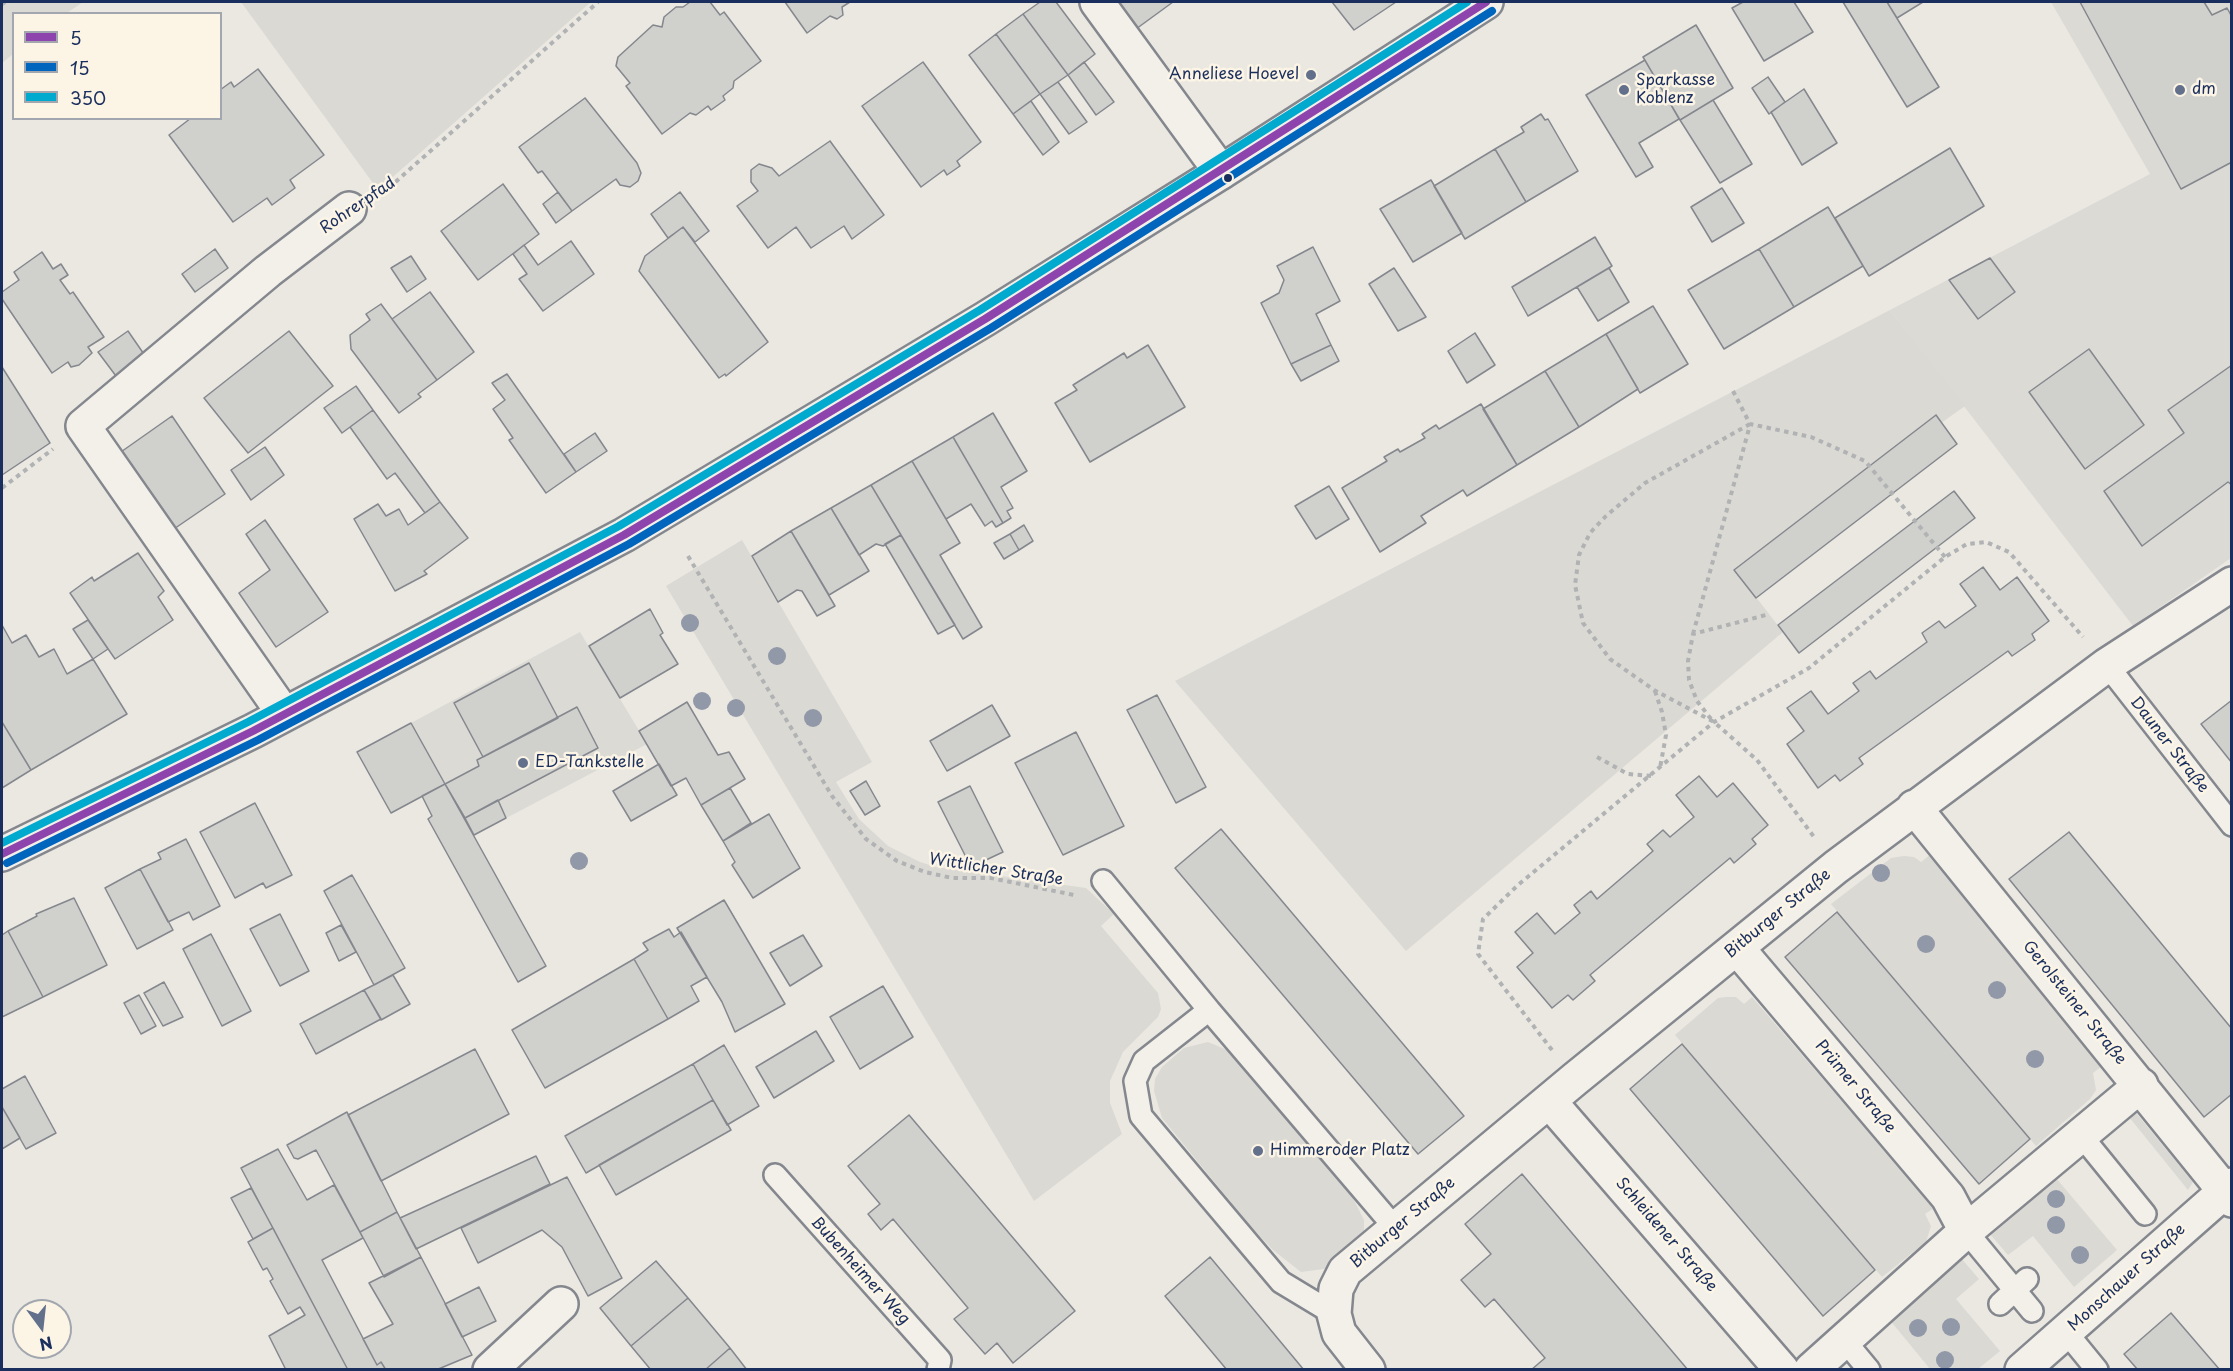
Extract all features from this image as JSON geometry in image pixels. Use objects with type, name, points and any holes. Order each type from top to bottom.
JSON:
[{"type":"street","points":[[1097,2],[1221,172]]},
{"type":"street","points":[[2,854],[284,714],[624,535],[883,381],[1221,172],[1486,2]]},
{"type":"street","name":"Rohrerpfad","points":[[83,426],[268,271],[349,209]]},
{"type":"street","points":[[83,426],[284,714]]},
{"type":"street","name":"Bitburger Straße","points":[[1334,1314],[1336,1289],[1346,1271],[1575,1079],[1836,867],[1914,807],[2107,665],[2232,584]]},
{"type":"street","name":"Gerolsteiner Straße","points":[[1914,807],[2229,1192]]},
{"type":"street","name":"Prümer Straße","points":[[1737,948],[1948,1197],[1966,1231]]},
{"type":"street","points":[[1811,1370],[1966,1231],[2141,1085]]},
{"type":"street","name":"Schleidener Straße","points":[[1550,1101],[1782,1370]]},
{"type":"street","name":"Monschauer Straße","points":[[2022,1370],[2229,1192]]},
{"type":"street","points":[[490,1370],[561,1304]]},
{"type":"street","points":[[1334,1314],[1339,1333],[1368,1370]]},
{"type":"lane","name":"Dauner Straße","points":[[2107,665],[2232,825]]},
{"type":"lane","points":[[1103,881],[1209,1010],[1396,1229]]},
{"type":"lane","points":[[1209,1010],[1144,1061],[1135,1081],[1141,1116],[1281,1282],[1334,1314]]},
{"type":"lane","points":[[2080,1134],[2145,1214]]},
{"type":"lane","name":"Bubenheimer Weg","points":[[775,1175],[940,1360],[938,1370]]},
{"type":"lane","points":[[1966,1231],[2032,1311]]},
{"type":"lane","points":[[2066,1332],[2097,1370]]},
{"type":"lane","points":[[1845,1341],[1869,1370]]},
{"type":"path","name":"Rohrerpfad","points":[[349,209],[381,195],[598,2]]},
{"type":"path","points":[[1733,391],[1750,424],[1693,634],[1688,661],[1689,680],[1697,701],[1714,722],[1757,760],[1836,867]]},
{"type":"path","points":[[1714,722],[1654,690],[1610,659],[1583,623],[1575,585],[1579,555],[1590,533],[1645,483],[1750,424],[1811,437],[1865,462],[1945,557]]},
{"type":"path","points":[[2,488],[83,426]]},
{"type":"path","points":[[1575,1079],[1478,954],[1483,920],[1518,885],[1652,776],[1714,722],[1809,668],[1945,557],[1967,544],[1986,542],[2009,552],[2107,665]]},
{"type":"path","name":"Wittlicher Straße","points":[[688,556],[832,796],[866,839],[897,861],[925,872],[952,878],[991,878],[1079,897]]},
{"type":"path","points":[[1693,634],[1766,615]]},
{"type":"path","points":[[1654,690],[1662,712],[1666,735],[1660,769]]},
{"type":"path","points":[[1597,757],[1628,774],[1652,776]]},
{"type":"shaded area","points":[[2,2],[83,2],[68,12],[12,12],[12,55],[2,63]]},
{"type":"shaded area","points":[[241,2],[591,2],[378,190]]},
{"type":"shaded area","points":[[2051,2],[2231,2],[2231,558],[2133,626],[1890,310],[2150,174]]},
{"type":"shaded area","points":[[1890,310],[1965,406],[1735,570],[1783,632],[1406,951],[1175,681]]},
{"type":"shaded area","points":[[742,540],[872,762],[836,782],[859,819],[888,846],[920,862],[936,867],[1086,888],[1114,914],[1101,926],[1158,993],[1161,1009],[1158,1017],[1123,1052],[1110,1081],[1110,1103],[1122,1134],[1034,1201],[666,586]]},
{"type":"shaded area","points":[[580,632],[647,744],[474,835],[411,723]]},
{"type":"shaded area","points":[[1930,855],[2102,1066],[2093,1073],[2096,1090],[2090,1099],[2036,1146],[1831,904],[1891,858],[1914,857],[1921,862]]},
{"type":"shaded area","points":[[1736,997],[1744,1004],[1752,997],[1934,1208],[1925,1214],[1931,1226],[1926,1242],[1882,1277],[1675,1035],[1718,998]]},
{"type":"shaded area","points":[[1208,1042],[1232,1052],[1351,1194],[1364,1220],[1364,1233],[1355,1247],[1331,1268],[1301,1272],[1273,1250],[1252,1228],[1162,1118],[1154,1091],[1155,1079],[1162,1067],[1184,1048]]},
{"type":"shaded area","points":[[2137,1114],[2193,1182],[2188,1190],[2129,1117]]},
{"type":"shaded area","points":[[2056,1178],[2117,1250],[2074,1287],[2033,1236],[2008,1255],[1990,1234]]},
{"type":"shaded area","points":[[1961,1258],[1979,1279],[1956,1299],[2000,1351],[1978,1369],[1930,1369],[1889,1319]]},
{"type":"building","points":[[690,2],[710,2],[720,15],[724,12],[761,61],[734,81],[733,88],[723,96],[725,100],[711,110],[708,106],[696,115],[690,113],[662,134],[626,86],[630,83],[616,66],[618,57],[653,25],[662,27],[664,17],[676,7],[683,7]]},
{"type":"building","points":[[785,2],[850,2],[842,7],[843,15],[837,19],[830,16],[807,33]]},
{"type":"building","points":[[1040,2],[1056,2],[1095,54],[1068,75],[1023,14]]},
{"type":"building","points":[[1117,2],[1173,2],[1136,29]]},
{"type":"building","points":[[1332,2],[1396,2],[1354,30]]},
{"type":"building","points":[[1743,2],[1794,2],[1813,32],[1764,61],[1732,8]]},
{"type":"building","points":[[1843,2],[1887,2],[1939,87],[1907,107]]},
{"type":"building","points":[[1887,2],[1923,2],[1897,18]]},
{"type":"building","name":"dm","points":[[2080,2],[2204,2],[2212,15],[2227,8],[2232,17],[2232,162],[2181,189]]},
{"type":"building","points":[[1023,14],[1068,75],[1040,94],[996,34]]},
{"type":"building","points":[[1696,25],[1733,88],[1680,120],[1643,57]]},
{"type":"building","points":[[996,34],[1040,94],[1013,114],[969,55]]},
{"type":"building","points":[[1645,60],[1679,119],[1639,143],[1653,167],[1636,177],[1586,95]]},
{"type":"building","points":[[923,62],[981,142],[957,161],[960,166],[947,175],[944,170],[921,187],[862,106]]},
{"type":"building","points":[[1084,62],[1114,102],[1096,115],[1068,75]]},
{"type":"building","points":[[258,69],[324,155],[290,180],[295,188],[272,205],[267,198],[233,222],[169,135],[188,120],[222,120],[222,89],[231,82],[234,87]]},
{"type":"building","points":[[1768,77],[1785,102],[1769,114],[1752,88]]},
{"type":"building","points":[[1058,82],[1087,122],[1069,134],[1040,94]]},
{"type":"building","points":[[1804,89],[1837,143],[1802,165],[1771,112]]},
{"type":"building","points":[[585,98],[637,163],[641,173],[638,181],[630,187],[620,185],[616,179],[572,211],[542,171],[538,173],[519,147]]},
{"type":"building","points":[[1713,100],[1752,164],[1720,183],[1680,120]]},
{"type":"building","points":[[1031,101],[1059,142],[1043,155],[1013,114]]},
{"type":"building","points":[[1541,114],[1545,120],[1548,119],[1578,171],[1526,202],[1495,149],[1524,132],[1521,127]]},
{"type":"building","points":[[830,141],[884,215],[852,239],[844,226],[811,248],[796,227],[768,248],[737,206],[758,191],[751,182],[751,170],[759,164],[772,168],[779,176]]},
{"type":"building","points":[[1950,148],[1984,206],[1869,276],[1835,218]]},
{"type":"building","points":[[1495,149],[1526,202],[1465,239],[1434,186]]},
{"type":"building","points":[[1431,180],[1462,233],[1413,262],[1380,209]]},
{"type":"building","points":[[503,184],[539,234],[478,280],[441,231]]},
{"type":"building","points":[[1722,188],[1744,223],[1712,242],[1691,207]]},
{"type":"building","points":[[558,192],[572,211],[556,223],[543,204]]},
{"type":"building","points":[[680,192],[709,231],[695,242],[683,227],[668,238],[651,214]]},
{"type":"building","points":[[1828,207],[1863,266],[1794,307],[1759,249]]},
{"type":"building","points":[[683,227],[768,342],[726,376],[725,374],[719,378],[639,271],[645,256]]},
{"type":"building","points":[[1595,237],[1612,266],[1528,316],[1512,287]]},
{"type":"building","points":[[571,241],[594,274],[543,311],[519,279],[527,274],[513,254],[524,245],[538,265]]},
{"type":"building","points":[[1313,247],[1340,301],[1316,314],[1331,345],[1291,364],[1261,303],[1279,293],[1284,280],[1277,266]]},
{"type":"building","points":[[215,249],[228,268],[195,292],[182,274]]},
{"type":"building","points":[[1759,249],[1794,307],[1724,349],[1688,290]]},
{"type":"building","points":[[42,252],[53,269],[61,264],[68,275],[60,280],[70,294],[73,292],[104,337],[88,347],[92,353],[79,365],[71,367],[68,362],[52,373],[2,299],[2,292],[19,280],[14,272]]},
{"type":"building","points":[[411,256],[426,279],[407,292],[391,268]]},
{"type":"building","points":[[1990,258],[2015,292],[1978,319],[1949,280]]},
{"type":"building","points":[[1394,268],[1426,317],[1398,331],[1369,284]]},
{"type":"building","points":[[1609,268],[1629,302],[1598,321],[1577,287]]},
{"type":"building","points":[[430,292],[474,352],[437,380],[392,319]]},
{"type":"building","points":[[381,304],[437,380],[418,394],[421,397],[399,413],[351,349],[350,335],[370,320],[366,314]]},
{"type":"building","points":[[1653,306],[1688,364],[1640,393],[1606,334]]},
{"type":"building","points":[[128,331],[148,360],[119,380],[98,352]]},
{"type":"building","points":[[289,331],[333,386],[248,453],[204,398]]},
{"type":"building","points":[[1475,333],[1495,365],[1467,383],[1448,351]]},
{"type":"building","points":[[1606,334],[1638,389],[1579,427],[1545,371]]},
{"type":"building","points":[[1148,345],[1185,407],[1090,462],[1055,403],[1077,390],[1073,385],[1124,353],[1127,358]]},
{"type":"building","points":[[1331,345],[1339,361],[1301,381],[1291,364]]},
{"type":"building","points":[[2089,349],[2144,425],[2085,469],[2029,392]]},
{"type":"building","points":[[2232,365],[2232,485],[2228,482],[2142,546],[2104,491],[2184,433],[2168,410]]},
{"type":"building","points":[[2,367],[50,443],[2,475]]},
{"type":"building","points":[[1545,371],[1579,427],[1517,465],[1483,409]]},
{"type":"building","points":[[507,374],[576,472],[546,493],[509,440],[513,438],[493,409],[505,400],[492,383]]},
{"type":"building","points":[[356,386],[373,410],[342,433],[324,408]]},
{"type":"building","points":[[1481,404],[1517,465],[1467,496],[1463,490],[1421,516],[1426,523],[1380,552],[1342,488],[1387,461],[1384,457],[1398,449],[1400,452],[1425,438],[1422,434],[1436,425],[1439,429]]},
{"type":"building","points":[[373,410],[440,502],[425,513],[395,473],[387,479],[350,427]]},
{"type":"building","points":[[993,413],[1027,471],[1001,487],[1013,508],[1007,511],[1011,518],[1003,523],[953,437]]},
{"type":"building","points":[[1936,415],[1957,444],[1756,598],[1734,570]]},
{"type":"building","points":[[172,416],[225,494],[171,531],[118,454]]},
{"type":"building","points":[[595,433],[607,451],[576,472],[564,454]]},
{"type":"building","points":[[953,437],[1003,523],[996,527],[992,521],[985,526],[971,504],[946,519],[912,461]]},
{"type":"building","points":[[265,447],[284,475],[251,500],[231,470]]},
{"type":"building","points":[[912,461],[960,543],[940,555],[982,627],[963,639],[871,485]]},
{"type":"building","points":[[871,485],[901,535],[883,546],[876,544],[859,555],[831,508]]},
{"type":"building","points":[[1329,486],[1349,519],[1316,539],[1295,506]]},
{"type":"building","points":[[1954,491],[1975,518],[1799,653],[1778,625]]},
{"type":"building","points":[[440,502],[468,538],[424,571],[427,574],[395,591],[354,519],[378,504],[386,516],[399,509],[408,525]]},
{"type":"building","points":[[831,508],[869,571],[829,595],[791,531]]},
{"type":"building","points":[[265,520],[328,612],[276,647],[239,593],[270,570],[246,534]]},
{"type":"building","points":[[1024,525],[1033,541],[1019,550],[1010,534]]},
{"type":"building","points":[[791,531],[835,606],[817,616],[802,591],[797,590],[778,602],[752,556]]},
{"type":"building","points":[[1010,534],[1019,550],[1004,559],[994,543]]},
{"type":"building","points":[[901,535],[955,625],[938,634],[885,544]]},
{"type":"building","points":[[138,553],[164,591],[158,597],[173,620],[115,659],[70,593],[92,577],[94,581]]},
{"type":"building","points":[[1983,567],[2000,590],[2017,577],[2049,621],[2032,634],[2035,640],[2012,656],[2008,651],[1859,758],[1863,764],[1840,781],[1835,775],[1818,788],[1787,744],[1804,731],[1787,708],[1811,691],[1828,714],[1859,691],[1853,683],[1870,671],[1876,679],[1927,642],[1922,633],[1939,621],[1945,628],[1976,606],[1960,584]]},
{"type":"building","points":[[650,609],[663,633],[660,635],[678,664],[620,698],[589,646]]},
{"type":"building","points":[[88,620],[108,649],[93,659],[73,629]]},
{"type":"building","points":[[2,625],[12,643],[26,635],[39,657],[54,649],[67,674],[93,659],[127,714],[31,770],[2,722]]},
{"type":"building","points":[[529,663],[558,718],[483,757],[454,703]]},
{"type":"building","points":[[1157,695],[1206,787],[1176,803],[1127,710]]},
{"type":"building","points":[[2232,700],[2232,763],[2201,724]]},
{"type":"building","points":[[687,702],[718,755],[729,752],[745,779],[701,805],[686,778],[671,786],[639,731]]},
{"type":"building","points":[[992,705],[1010,736],[947,771],[930,741]]},
{"type":"building","name":"ED-Tankstelle","points":[[577,707],[598,748],[465,818],[445,784],[479,766],[477,760]]},
{"type":"building","points":[[2,722],[31,770],[2,788]]},
{"type":"building","points":[[411,723],[445,784],[391,813],[357,752]]},
{"type":"building","points":[[1076,732],[1124,826],[1063,855],[1015,763]]},
{"type":"building","points":[[659,764],[677,795],[631,821],[613,791]]},
{"type":"building","points":[[1699,776],[1717,797],[1733,783],[1768,825],[1752,839],[1756,844],[1734,863],[1730,858],[1590,975],[1595,981],[1573,1000],[1568,995],[1552,1008],[1517,967],[1533,953],[1515,932],[1537,913],[1555,934],[1580,913],[1574,905],[1591,891],[1597,899],[1653,851],[1647,844],[1663,830],[1670,837],[1694,817],[1676,795]]},
{"type":"building","points":[[866,781],[880,806],[865,815],[850,791]]},
{"type":"building","points":[[445,784],[546,966],[518,982],[428,819],[432,816],[422,796]]},
{"type":"building","points":[[970,786],[1003,852],[971,867],[938,802]]},
{"type":"building","points":[[730,788],[751,823],[723,841],[701,805]]},
{"type":"building","points":[[498,800],[506,818],[474,835],[465,818]]},
{"type":"building","points":[[255,803],[292,875],[266,888],[263,883],[235,898],[200,832]]},
{"type":"building","points":[[769,814],[800,868],[753,898],[732,865],[735,862],[723,841]]},
{"type":"building","points":[[1221,829],[1464,1116],[1418,1154],[1175,868]]},
{"type":"building","points":[[2069,832],[2232,1029],[2232,1094],[2204,1117],[2009,879]]},
{"type":"building","points":[[186,839],[220,906],[193,920],[189,912],[168,922],[140,869],[161,859],[158,853]]},
{"type":"building","points":[[140,869],[173,930],[137,949],[105,888]]},
{"type":"building","points":[[352,875],[405,968],[374,985],[324,891]]},
{"type":"building","points":[[74,898],[107,965],[43,997],[8,931],[37,916],[36,914]]},
{"type":"building","points":[[724,900],[785,1004],[735,1032],[722,1002],[677,928]]},
{"type":"building","points":[[1837,912],[2030,1139],[1979,1184],[1785,957]]},
{"type":"building","points":[[280,914],[309,971],[280,986],[250,929]]},
{"type":"building","points":[[341,925],[356,952],[339,961],[326,933]]},
{"type":"building","points":[[669,929],[674,937],[681,932],[707,977],[691,986],[699,1001],[668,1019],[634,959],[648,950],[643,943]]},
{"type":"building","points":[[8,931],[43,997],[2,1017],[2,935]]},
{"type":"building","points":[[211,934],[251,1011],[222,1026],[183,949]]},
{"type":"building","points":[[803,935],[822,966],[790,986],[770,953]]},
{"type":"building","points":[[634,959],[668,1019],[545,1088],[512,1030]]},
{"type":"building","points":[[393,975],[410,1004],[381,1020],[364,990]]},
{"type":"building","points":[[164,982],[183,1017],[163,1026],[144,993]]},
{"type":"building","points":[[883,986],[913,1037],[860,1069],[830,1017]]},
{"type":"building","points":[[364,990],[381,1019],[316,1054],[300,1024]]},
{"type":"building","points":[[139,995],[156,1026],[141,1034],[124,1003]]},
{"type":"building","points":[[816,1031],[834,1061],[774,1098],[756,1067]]},
{"type":"building","points":[[1682,1044],[1875,1270],[1823,1316],[1630,1089]]},
{"type":"building","points":[[724,1045],[759,1106],[727,1125],[693,1064]]},
{"type":"building","points":[[475,1049],[509,1114],[381,1181],[348,1115]]},
{"type":"building","points":[[693,1064],[713,1100],[586,1173],[565,1136]]},
{"type":"building","points":[[25,1076],[56,1133],[26,1149],[2,1107],[2,1089]]},
{"type":"building","points":[[713,1100],[731,1130],[616,1195],[599,1165]]},
{"type":"building","points":[[2,1107],[20,1138],[2,1149]]},
{"type":"building","points":[[347,1112],[397,1212],[360,1232],[316,1150],[298,1159],[294,1158],[287,1145]]},
{"type":"building","points":[[909,1115],[1075,1311],[1013,1363],[997,1343],[985,1354],[954,1319],[968,1308],[893,1219],[881,1230],[868,1214],[880,1204],[848,1166]]},
{"type":"building","points":[[278,1149],[307,1200],[334,1185],[363,1238],[322,1260],[377,1365],[381,1362],[386,1370],[348,1370],[241,1168]]},
{"type":"building","points":[[536,1156],[550,1184],[416,1249],[400,1218]]},
{"type":"building","points":[[1522,1174],[1688,1370],[1531,1370],[1545,1358],[1494,1299],[1485,1307],[1461,1280],[1491,1254],[1465,1224]]},
{"type":"building","points":[[567,1177],[622,1278],[588,1296],[562,1247],[542,1230],[478,1263],[461,1228]]},
{"type":"building","points":[[251,1188],[273,1228],[253,1239],[231,1198]]},
{"type":"building","points":[[397,1212],[421,1257],[384,1277],[360,1232]]},
{"type":"building","points":[[273,1228],[348,1370],[286,1370],[269,1336],[305,1315],[300,1307],[288,1314],[270,1281],[273,1279],[267,1268],[263,1270],[248,1242]]},
{"type":"building","points":[[421,1257],[472,1355],[436,1370],[386,1370],[381,1362],[377,1365],[363,1339],[393,1324],[369,1283]]},
{"type":"building","points":[[1210,1257],[1304,1370],[1227,1370],[1165,1296]]},
{"type":"building","points":[[656,1261],[688,1298],[631,1346],[600,1308]]},
{"type":"building","points":[[479,1287],[496,1321],[462,1337],[445,1304]]},
{"type":"building","points":[[688,1298],[730,1348],[705,1370],[651,1370],[631,1346]]},
{"type":"building","points":[[2171,1313],[2220,1370],[2138,1370],[2124,1354]]},
{"type":"building","points":[[730,1348],[747,1370],[705,1370]]},
{"type":"transit line","name":"350","points":[[2,843],[248,722],[619,526],[980,310],[1467,2]]},
{"type":"transit line","name":"5","points":[[2,854],[253,731],[624,535],[985,319],[1486,2]]},
{"type":"transit line","name":"15","points":[[7,863],[258,740],[629,544],[991,328],[1492,11]]},
{"type":"place","name":"Anneliese Hoevel","points":[[1311,75]]},
{"type":"place","name":"Sparkasse Koblenz","points":[[1624,90]]},
{"type":"place","name":"dm","points":[[2180,90]]},
{"type":"place","name":"ED-Tankstelle","points":[[523,763]]},
{"type":"place","name":"Himmeroder Platz","points":[[1258,1151]]}]
